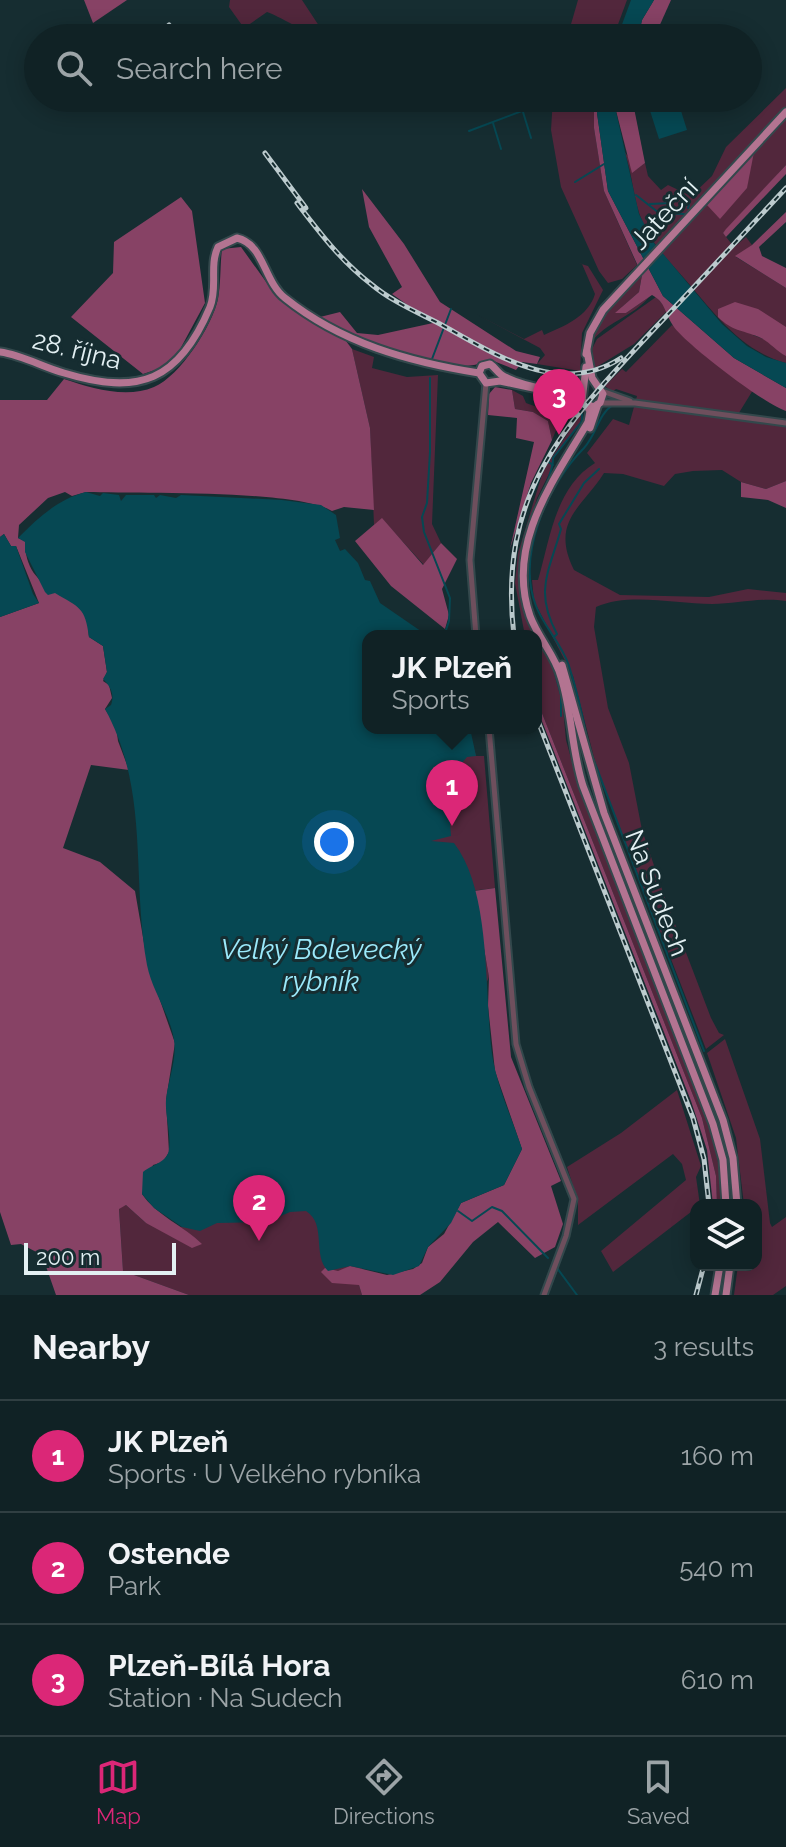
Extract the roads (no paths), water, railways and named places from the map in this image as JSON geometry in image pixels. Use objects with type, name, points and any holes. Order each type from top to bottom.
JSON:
[{"type":"main road","name":"Jateční","points":[[585,404],[581,393],[585,387],[587,351],[594,323],[786,112]]},
{"type":"main road","name":"28. října","points":[[0,352],[110,384],[156,377],[178,361],[210,308],[218,247],[227,239],[242,239],[254,248],[281,295],[344,335],[380,351],[479,373]]},
{"type":"main road","points":[[587,351],[591,376],[600,389],[599,404],[585,404],[575,397],[490,382],[479,373],[486,364],[508,379],[575,391],[585,387],[600,389]]},
{"type":"main road","points":[[490,382],[498,371]]},
{"type":"main road","name":"Na Sudech","points":[[537,630],[526,600],[527,552],[537,512],[552,478],[589,420],[585,404]]},
{"type":"main road","name":"Na Sudech","points":[[577,441],[593,422],[599,404]]},
{"type":"main road","name":"Na Sudech","points":[[526,600],[566,674],[584,753],[604,813],[723,1120],[733,1158],[736,1199]]},
{"type":"main road","name":"Na Sudech","points":[[542,640],[562,679],[571,741],[583,786],[713,1124],[723,1160],[726,1199]]},
{"type":"main road","points":[[715,1295],[719,1271]]},
{"type":"main road","points":[[726,1295],[729,1271]]},
{"type":"street","points":[[476,630],[470,560],[490,382]]},
{"type":"street","points":[[600,389],[611,397],[635,403],[786,423]]},
{"type":"street","points":[[599,404],[635,403]]},
{"type":"street","points":[[490,734],[516,1044],[529,1087],[574,1199],[566,1236],[544,1295]]},
{"type":"water","points":[[631,0],[654,0],[641,24],[622,24]]},
{"type":"water","points":[[616,112],[639,214],[654,243],[722,324],[747,346],[766,357],[786,363],[786,388],[734,358],[663,296],[608,191],[597,113]]},
{"type":"water","points":[[650,112],[681,112],[687,130],[659,139]]},
{"type":"water","name":"Velký Bolevecký rybník","points":[[86,492],[100,496],[103,493],[119,495],[121,501],[126,495],[176,498],[181,495],[321,505],[336,515],[340,538],[335,540],[340,551],[345,549],[358,563],[380,603],[419,630],[362,630],[362,734],[471,734],[476,756],[467,757],[444,784],[431,788],[431,792],[448,796],[451,836],[431,841],[454,843],[475,888],[481,915],[494,1066],[522,1149],[504,1185],[461,1203],[451,1223],[428,1247],[419,1266],[393,1275],[350,1266],[328,1271],[321,1257],[316,1224],[306,1211],[290,1212],[267,1222],[217,1223],[200,1231],[182,1227],[154,1208],[142,1194],[143,1172],[163,1160],[169,1149],[166,1100],[175,1048],[169,1021],[147,965],[134,803],[128,771],[105,709],[111,705],[112,694],[103,679],[107,672],[103,646],[89,637],[80,609],[55,593],[48,595],[45,592],[25,552],[25,542],[18,538],[57,504]]},
{"type":"water","points":[[4,534],[11,546],[16,546],[39,603],[0,617],[0,537]]},
{"type":"waterway","points":[[469,131],[519,112]]},
{"type":"waterway","points":[[523,112],[531,138]]},
{"type":"waterway","points":[[493,123],[501,149]]},
{"type":"waterway","points":[[575,182],[604,164]]},
{"type":"waterway","points":[[636,195],[659,213],[684,214]]},
{"type":"waterway","points":[[650,204],[672,203]]},
{"type":"waterway","points":[[432,359],[451,309]]},
{"type":"waterway","points":[[430,378],[430,452],[427,503],[422,517],[424,532],[450,598],[446,630]]},
{"type":"waterway","points":[[588,744],[569,666],[536,606],[530,565],[539,521],[548,500],[558,481],[613,405]]},
{"type":"waterway","points":[[526,536],[553,458],[582,421],[582,414]]},
{"type":"waterway","points":[[532,494],[547,461],[553,465]]},
{"type":"waterway","points":[[554,637],[557,634],[546,606],[545,593],[548,570],[561,529],[559,524],[584,483],[599,469]]},
{"type":"waterway","points":[[520,570],[521,598],[527,618]]},
{"type":"waterway","points":[[553,666],[561,695],[561,716]]},
{"type":"waterway","points":[[590,750],[704,1051]]},
{"type":"waterway","points":[[458,1211],[472,1221],[492,1207],[502,1211],[548,1258]]},
{"type":"waterway","points":[[557,1268],[577,1295]]},
{"type":"waterway","points":[[547,1295],[557,1270]]},
{"type":"railway","points":[[265,153],[306,208]]},
{"type":"railway","points":[[514,630],[512,585],[516,540],[528,500],[545,464],[593,396],[786,188]]},
{"type":"railway","points":[[297,203],[340,256],[379,290],[483,348],[551,373],[574,374],[598,369],[621,358]]},
{"type":"railway","points":[[542,731],[693,1118],[704,1159],[708,1199]]},
{"type":"railway","points":[[696,1295],[702,1271]]},
{"type":"place","name":"Plzeň-Bílá Hora","points":[[559,435]]},
{"type":"place","name":"JK Plzeň","points":[[452,826]]},
{"type":"place","name":"Ostende","points":[[259,1241]]}]
